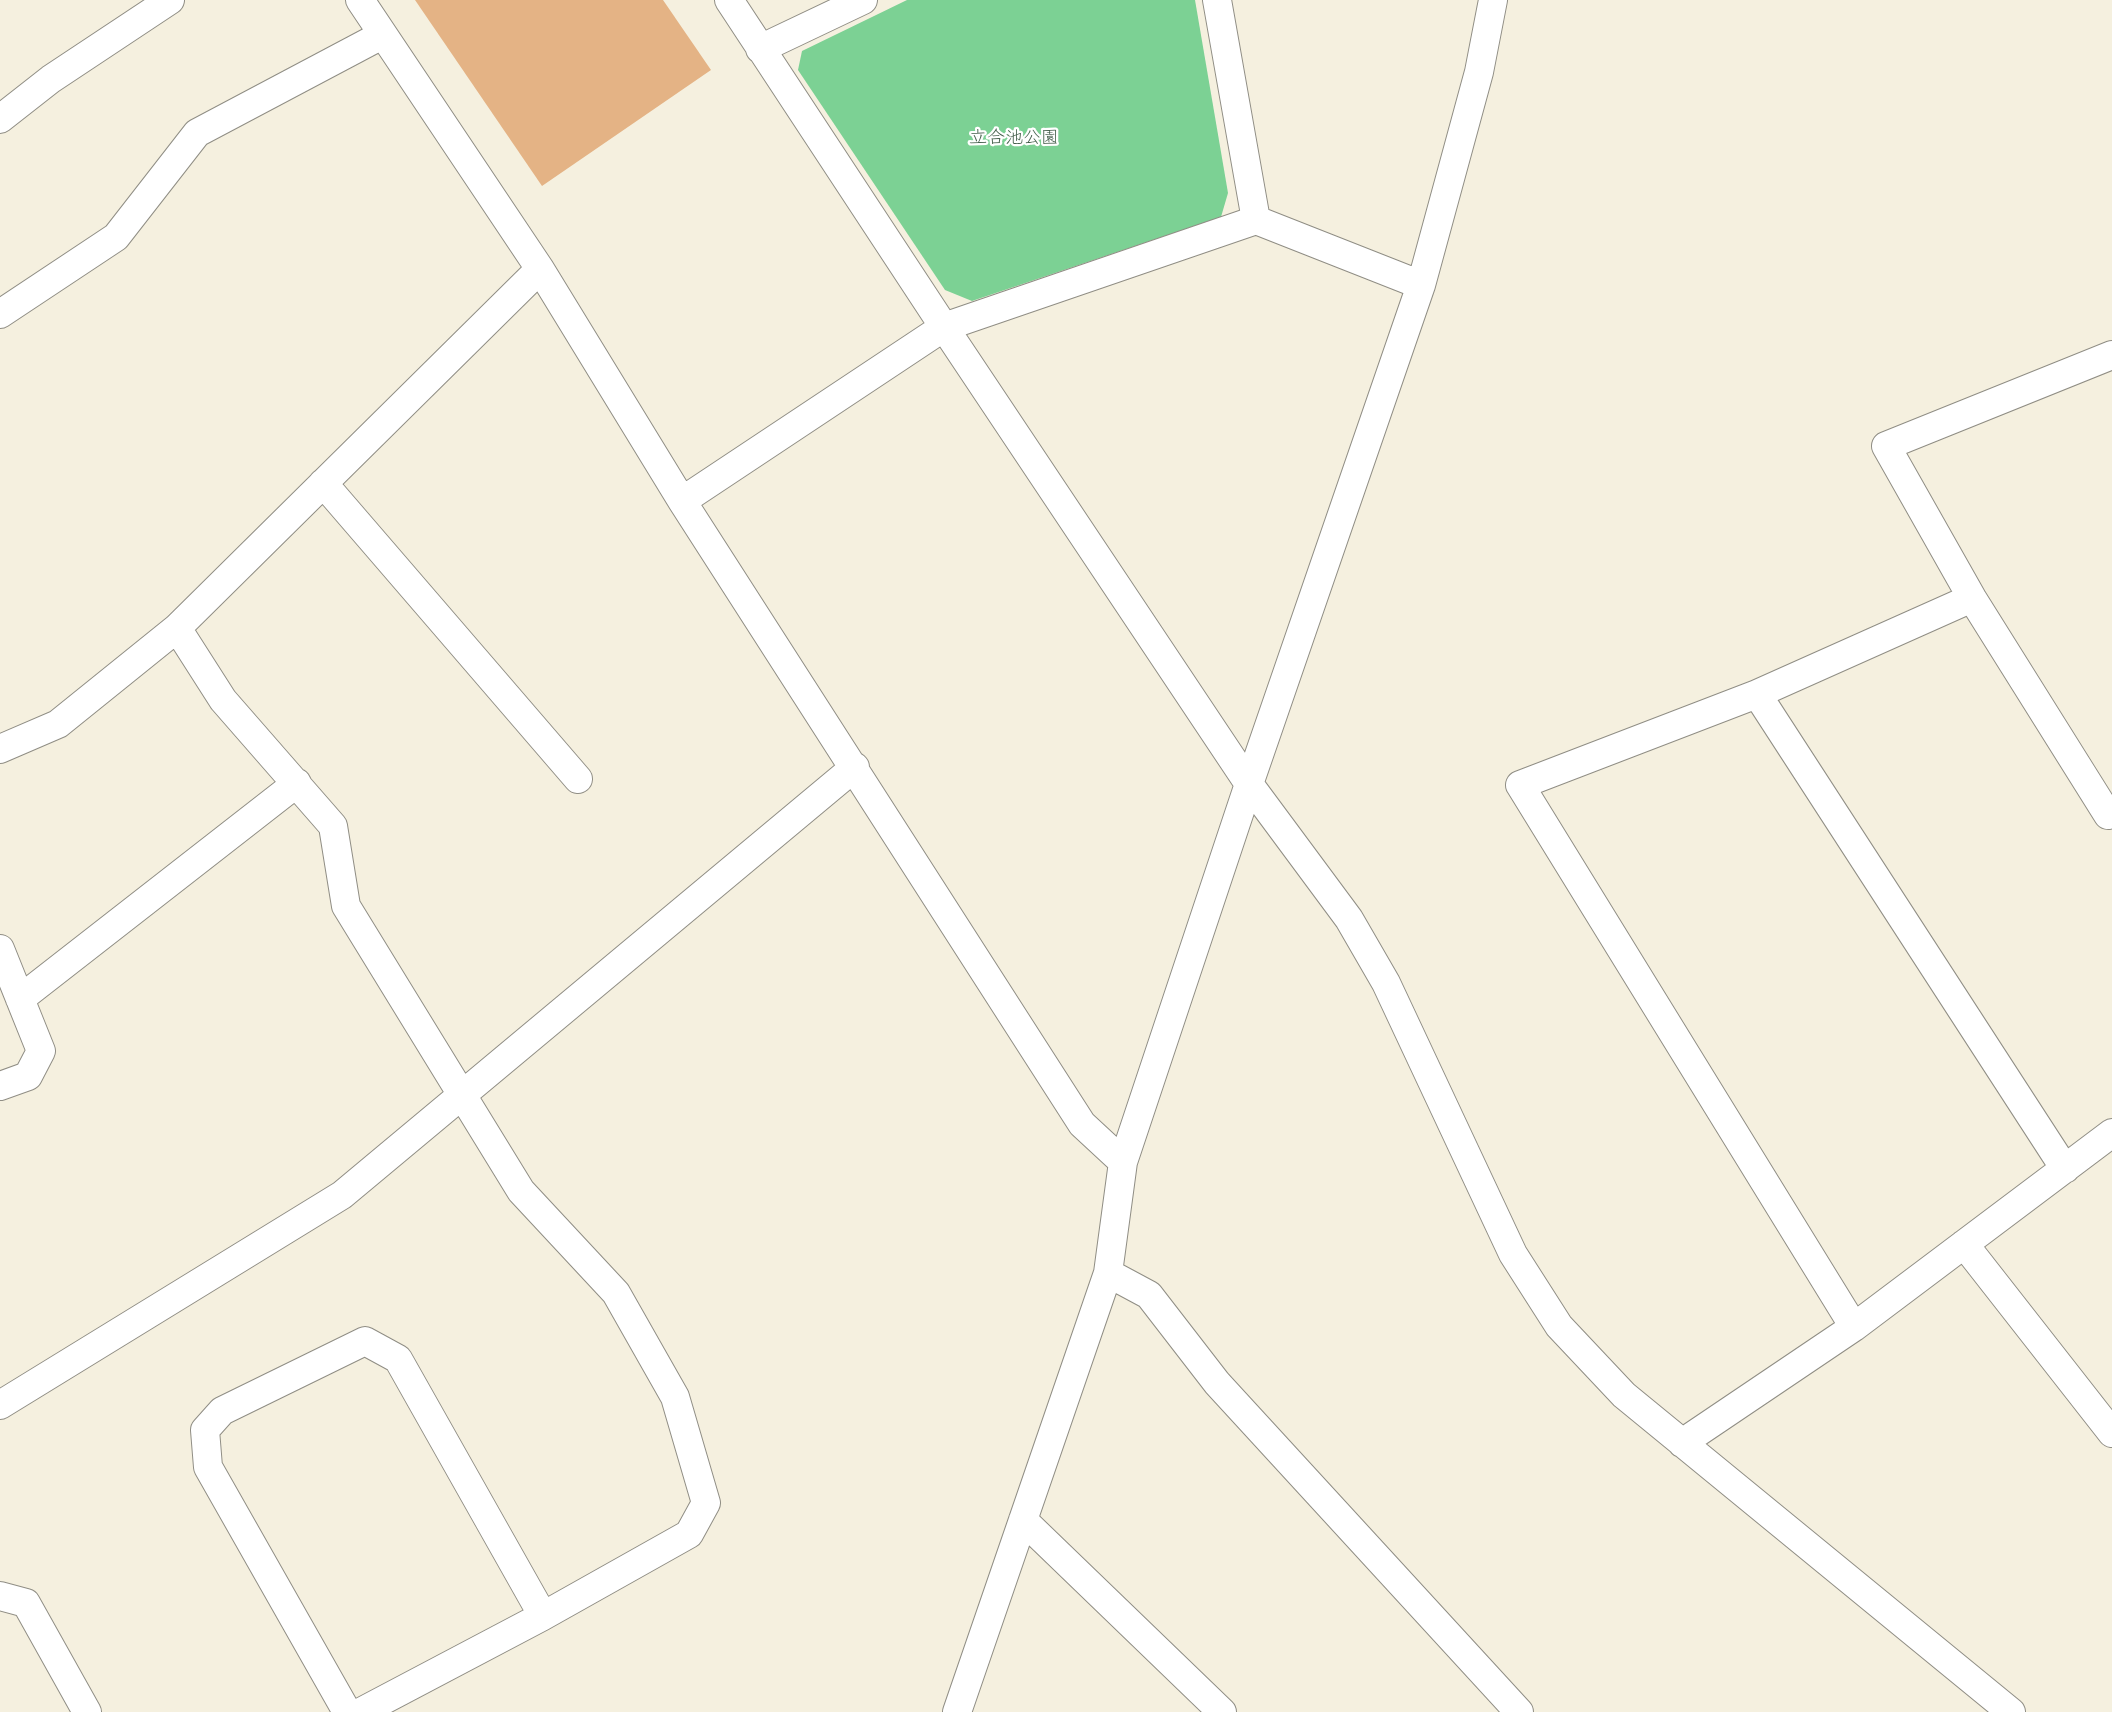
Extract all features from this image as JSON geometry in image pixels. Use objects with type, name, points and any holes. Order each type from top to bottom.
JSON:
[{"type":"street","points":[[0,119],[51,79],[170,0]]},
{"type":"street","points":[[360,0],[540,270],[682,501],[1082,1124],[1122,1162]]},
{"type":"street","points":[[729,0],[944,327],[1249,784],[1349,919],[1386,983],[1512,1254],[1559,1326],[1624,1395],[2011,1712]]},
{"type":"street","points":[[760,49],[863,0]]},
{"type":"street","points":[[1217,0],[1256,220]]},
{"type":"street","points":[[957,1712],[1108,1273],[1122,1162],[1249,784],[1421,285],[1479,72],[1494,0]]},
{"type":"street","points":[[0,314],[116,237],[197,133],[382,35]]},
{"type":"street","points":[[682,501],[944,327],[1256,220],[1421,285]]},
{"type":"street","points":[[0,749],[58,724],[177,628],[540,270]]},
{"type":"street","points":[[2112,355],[1886,446],[1972,598],[2108,815],[2112,812]]},
{"type":"street","points":[[323,483],[578,779]]},
{"type":"street","points":[[1854,1327],[1520,785],[1757,694],[1972,598]]},
{"type":"street","points":[[177,628],[223,700],[333,826],[346,906],[521,1191],[616,1294],[675,1397],[706,1503],[689,1534],[543,1616],[361,1712]]},
{"type":"street","points":[[1757,694],[2065,1168]]},
{"type":"street","points":[[0,1405],[342,1195],[855,768]]},
{"type":"street","points":[[20,999],[297,784]]},
{"type":"street","points":[[0,949],[41,1051],[28,1076],[0,1086]]},
{"type":"street","points":[[1682,1443],[1854,1327],[2112,1133]]},
{"type":"street","points":[[1964,1244],[2112,1432]]},
{"type":"street","points":[[1108,1273],[1149,1294],[1217,1383],[1518,1712]]},
{"type":"street","points":[[348,1712],[208,1467],[205,1430],[222,1411],[365,1340],[398,1358],[543,1616]]},
{"type":"street","points":[[1023,1520],[1222,1712]]},
{"type":"street","points":[[0,1596],[26,1603],[88,1712]]},
{"type":"green space","name":"立合池公園","points":[[907,0],[1195,0],[1228,193],[1221,217],[972,301],[945,290],[798,70],[802,51]]},
{"type":"building","points":[[415,0],[663,0],[711,70],[542,186]]}]
